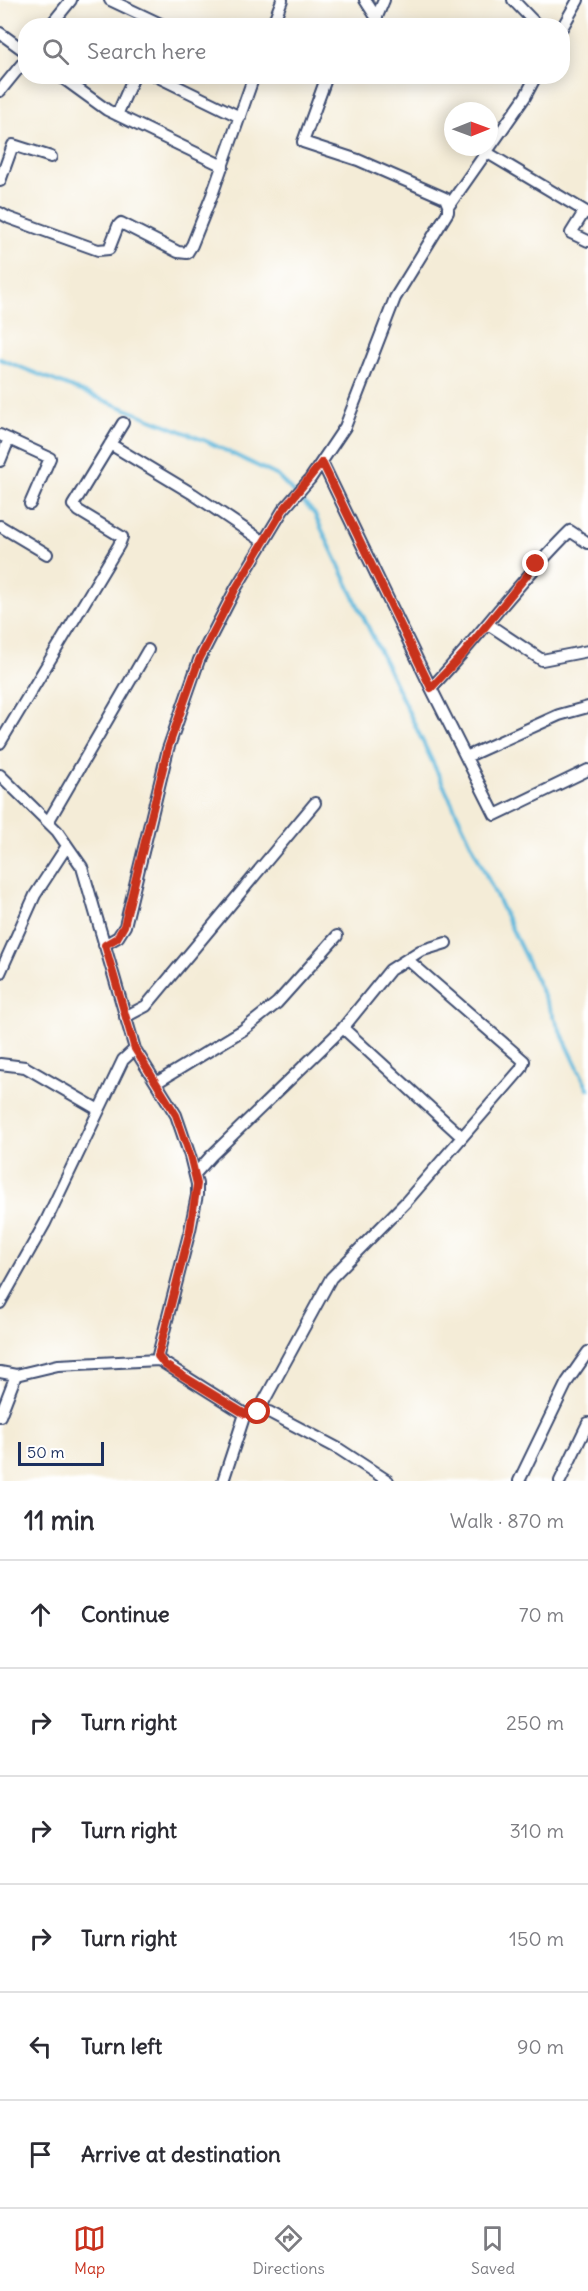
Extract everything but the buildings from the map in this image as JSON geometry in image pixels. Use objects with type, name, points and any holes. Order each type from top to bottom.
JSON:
[{"type":"street","points":[[57,18],[71,0]]},
{"type":"street","points":[[110,0],[147,18]]},
{"type":"street","points":[[275,18],[282,0]]},
{"type":"street","points":[[365,0],[374,18]]},
{"type":"street","points":[[376,18],[384,0]]},
{"type":"street","points":[[513,0],[530,18]]},
{"type":"street","points":[[568,18],[578,0]]},
{"type":"street","points":[[0,33],[18,46]]},
{"type":"street","points":[[0,91],[18,69]]},
{"type":"street","points":[[72,84],[117,115],[223,166]]},
{"type":"street","points":[[117,115],[131,84]]},
{"type":"street","points":[[172,84],[240,117]]},
{"type":"street","points":[[0,213],[98,250],[109,249],[118,226],[122,223],[176,252],[187,253],[223,166],[251,84]]},
{"type":"street","points":[[324,84],[303,142],[390,173],[445,198],[448,207]]},
{"type":"street","points":[[498,135],[525,98],[532,84]]},
{"type":"street","points":[[0,181],[13,145],[51,157]]},
{"type":"street","points":[[105,945],[117,938],[124,926],[168,748],[199,660],[236,588],[283,510],[310,479],[345,427],[395,298],[448,207],[483,156]]},
{"type":"street","points":[[493,156],[586,212],[571,233],[588,241]]},
{"type":"street","points":[[0,743],[119,545],[122,537],[73,505],[123,423]]},
{"type":"street","points":[[0,461],[5,437],[50,458],[30,504]]},
{"type":"street","points":[[110,444],[194,494],[264,542]]},
{"type":"street","points":[[322,462],[431,688],[495,814],[588,770]]},
{"type":"street","points":[[0,526],[47,554]]},
{"type":"street","points":[[431,688],[488,624],[536,564],[570,531],[588,543]]},
{"type":"street","points":[[488,624],[542,660],[588,651]]},
{"type":"street","points":[[48,822],[148,650]]},
{"type":"street","points":[[466,757],[559,715],[588,707]]},
{"type":"street","points":[[0,775],[48,822],[82,867],[135,1049],[176,1115],[195,1174],[196,1195],[190,1230],[158,1355],[159,1360]]},
{"type":"street","points":[[125,1017],[146,1006],[315,803]]},
{"type":"street","points":[[0,973],[35,895],[67,846]]},
{"type":"street","points":[[156,1083],[243,1030],[277,1003],[337,936]]},
{"type":"street","points":[[195,1174],[343,1028],[390,970],[420,951],[446,943]]},
{"type":"street","points":[[258,1412],[331,1278],[406,1202],[521,1069],[524,1061],[408,960]]},
{"type":"street","points":[[343,1028],[462,1137]]},
{"type":"street","points":[[0,1302],[45,1223],[123,1060],[135,1049]]},
{"type":"street","points":[[0,1064],[25,1067],[99,1110]]},
{"type":"street","points":[[519,1481],[567,1382],[588,1352]]},
{"type":"street","points":[[0,1372],[16,1375],[58,1365],[159,1360],[245,1414],[269,1412],[339,1449],[388,1481]]},
{"type":"street","points":[[0,1416],[16,1375]]},
{"type":"street","points":[[223,1481],[245,1414]]},
{"type":"street","points":[[560,1481],[588,1423]]},
{"type":"waterway","points":[[0,359],[206,441],[278,476],[314,513],[588,1089]]},
{"type":"route","points":[[258,1412],[245,1414],[165,1365],[158,1356],[190,1230],[197,1184],[176,1115],[135,1049],[105,945],[117,938],[124,926],[168,748],[199,660],[236,588],[283,510],[322,462],[431,688],[464,653],[536,564]]}]
